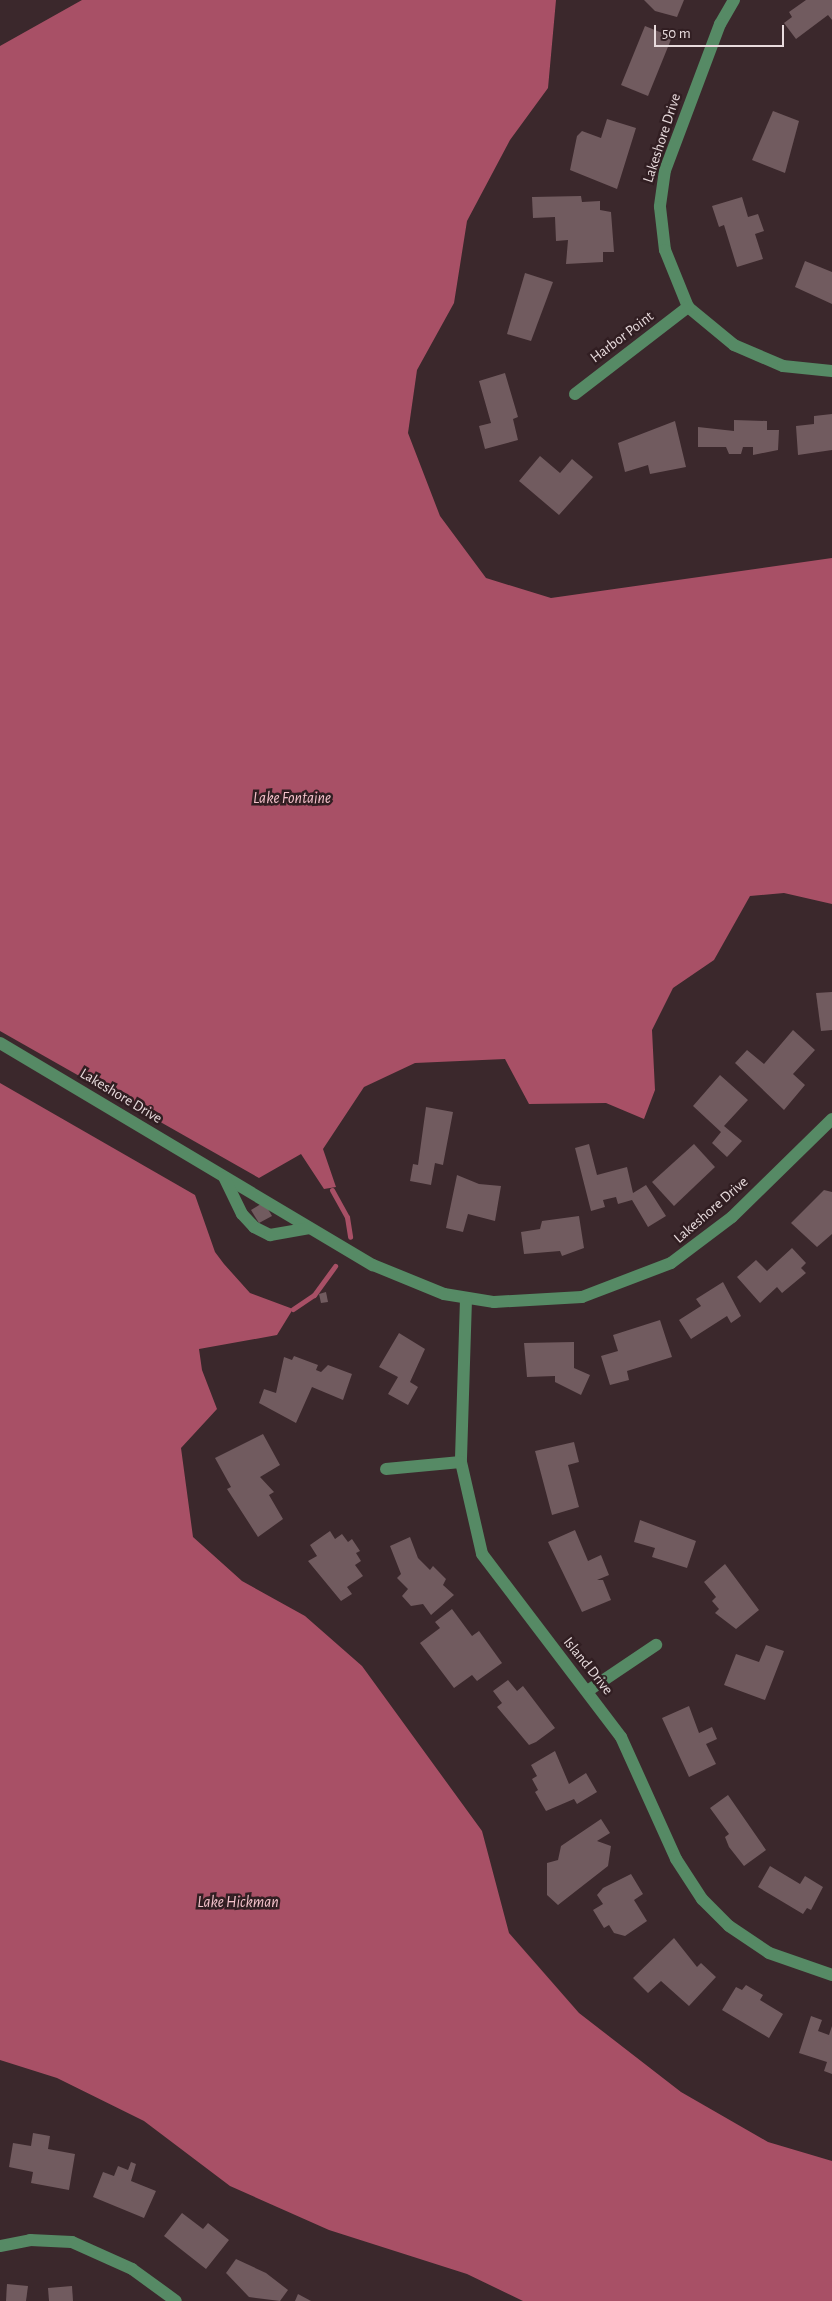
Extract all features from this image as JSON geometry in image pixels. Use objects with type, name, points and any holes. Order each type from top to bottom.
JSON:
[{"type":"street","name":"Lakeshore Drive","points":[[734,0],[678,132],[662,187],[665,250],[688,307],[701,320],[754,356],[783,366],[832,371]]},
{"type":"street","name":"Harbor Point","points":[[575,394],[688,307]]},
{"type":"street","name":"Lakeshore Drive","points":[[0,1043],[373,1265],[466,1299],[549,1302],[582,1297],[644,1277],[698,1247],[832,1120]]},
{"type":"street","points":[[224,1177],[242,1214],[254,1227],[270,1235],[309,1228]]},
{"type":"street","name":"Island Drive","points":[[466,1299],[461,1462],[474,1532],[486,1561],[527,1619],[589,1690],[621,1737],[676,1859],[702,1899],[729,1926],[769,1953],[832,1975]]},
{"type":"street","points":[[386,1469],[461,1462]]},
{"type":"street","points":[[589,1690],[656,1645]]},
{"type":"street","points":[[0,2246],[39,2240],[72,2242],[132,2269],[176,2301]]},
{"type":"water","name":"Lake Fontaine","points":[[82,0],[556,0],[548,88],[510,140],[467,221],[454,303],[417,370],[408,433],[440,516],[486,578],[551,598],[832,558],[832,904],[784,893],[750,896],[714,960],[673,988],[652,1030],[655,1090],[644,1119],[606,1103],[529,1104],[505,1059],[415,1063],[364,1087],[323,1149],[336,1187],[324,1189],[301,1154],[259,1178],[0,1031],[0,46]]},
{"type":"water","name":"Lake Hickman","points":[[0,1083],[195,1195],[215,1252],[224,1264],[250,1293],[293,1309],[277,1335],[199,1349],[202,1370],[217,1409],[181,1448],[193,1537],[242,1581],[305,1616],[362,1666],[482,1831],[509,1933],[579,2013],[681,2092],[768,2142],[832,2161],[832,2301],[523,2301],[467,2274],[329,2230],[230,2186],[144,2121],[57,2078],[0,2060]]},
{"type":"building","points":[[644,0],[684,0],[677,17],[655,11]]},
{"type":"building","points":[[806,0],[832,0],[832,20],[828,15],[796,39],[784,23],[792,17],[789,12]]},
{"type":"building","points":[[645,26],[672,37],[648,96],[621,85]]},
{"type":"building","points":[[773,111],[799,121],[785,173],[752,160]]},
{"type":"building","points":[[607,119],[636,128],[617,189],[570,170],[577,136],[582,131],[601,138]]},
{"type":"building","points":[[581,196],[582,202],[600,201],[600,210],[611,212],[614,252],[603,252],[603,262],[566,264],[568,240],[556,241],[555,217],[533,218],[532,197]]},
{"type":"building","points":[[742,197],[748,217],[758,214],[764,231],[755,234],[763,259],[737,267],[724,225],[719,227],[712,206]]},
{"type":"building","points":[[805,261],[832,272],[832,304],[795,287]]},
{"type":"building","points":[[525,273],[553,282],[531,341],[507,334]]},
{"type":"building","points":[[505,373],[518,417],[513,419],[518,440],[485,449],[479,426],[491,423],[479,381]]},
{"type":"building","points":[[832,414],[832,450],[798,455],[796,426],[814,424],[814,416]]},
{"type":"building","points":[[734,420],[767,421],[767,430],[779,430],[778,450],[753,455],[753,447],[743,447],[741,454],[729,454],[726,447],[698,447],[698,427],[734,431]]},
{"type":"building","points":[[675,421],[686,467],[650,474],[648,465],[625,472],[618,443]]},
{"type":"building","points":[[540,456],[560,473],[572,459],[593,477],[559,515],[519,481]]},
{"type":"building","points":[[832,992],[832,1030],[821,1031],[816,993]]},
{"type":"building","points":[[793,1030],[815,1050],[793,1074],[805,1085],[784,1110],[735,1063],[747,1050],[764,1064]]},
{"type":"building","points":[[720,1075],[748,1100],[724,1126],[742,1141],[727,1157],[712,1143],[721,1132],[693,1106]]},
{"type":"building","points":[[426,1107],[453,1112],[443,1165],[435,1163],[431,1185],[410,1181],[413,1164],[418,1165]]},
{"type":"building","points":[[589,1144],[597,1175],[627,1167],[633,1193],[646,1185],[666,1216],[648,1227],[632,1200],[618,1204],[616,1197],[603,1200],[605,1207],[591,1211],[575,1148]]},
{"type":"building","points":[[694,1144],[715,1167],[674,1206],[652,1182]]},
{"type":"building","points":[[457,1175],[479,1184],[501,1186],[495,1221],[468,1214],[463,1232],[446,1228]]},
{"type":"building","points":[[824,1190],[832,1192],[832,1234],[817,1247],[791,1223]]},
{"type":"building","points":[[264,1202],[272,1216],[259,1223],[251,1210]]},
{"type":"building","points":[[579,1216],[584,1248],[562,1256],[560,1251],[524,1254],[521,1232],[540,1229],[542,1221]]},
{"type":"building","points":[[792,1248],[806,1263],[801,1268],[806,1273],[782,1293],[777,1287],[760,1303],[737,1277],[756,1260],[767,1271]]},
{"type":"building","points":[[723,1282],[741,1316],[731,1323],[727,1316],[691,1339],[679,1320],[701,1306],[696,1299]]},
{"type":"building","points":[[326,1292],[328,1302],[321,1303],[319,1294]]},
{"type":"building","points":[[660,1320],[672,1357],[627,1371],[629,1380],[610,1385],[601,1356],[618,1351],[613,1335]]},
{"type":"building","points":[[399,1333],[425,1349],[410,1382],[418,1387],[408,1405],[388,1394],[398,1377],[379,1367]]},
{"type":"building","points":[[574,1342],[574,1368],[590,1375],[581,1395],[555,1382],[555,1376],[527,1377],[524,1343]]},
{"type":"building","points":[[294,1356],[318,1365],[316,1370],[321,1372],[328,1365],[352,1374],[343,1400],[312,1387],[296,1423],[259,1403],[264,1389],[276,1393],[284,1357],[292,1360]]},
{"type":"building","points":[[263,1434],[280,1465],[260,1477],[274,1492],[269,1495],[283,1519],[258,1537],[227,1489],[231,1487],[215,1458]]},
{"type":"building","points":[[574,1442],[579,1462],[568,1465],[579,1507],[552,1515],[535,1451]]},
{"type":"building","points":[[640,1520],[696,1541],[687,1568],[652,1557],[655,1548],[634,1542]]},
{"type":"building","points":[[575,1530],[588,1561],[601,1555],[609,1575],[597,1580],[603,1580],[611,1600],[582,1612],[548,1542]]},
{"type":"building","points":[[330,1531],[335,1539],[342,1534],[348,1542],[352,1539],[360,1551],[356,1553],[361,1561],[355,1565],[363,1576],[347,1587],[352,1594],[341,1601],[308,1561],[317,1556],[310,1545]]},
{"type":"building","points":[[410,1537],[418,1558],[430,1570],[433,1566],[446,1579],[443,1585],[454,1595],[431,1615],[423,1604],[411,1606],[402,1596],[408,1589],[397,1578],[401,1574],[390,1546]]},
{"type":"building","points":[[725,1564],[759,1610],[736,1629],[715,1613],[719,1609],[712,1601],[716,1597],[704,1582]]},
{"type":"building","points":[[452,1609],[472,1636],[479,1631],[502,1663],[477,1681],[472,1675],[454,1688],[420,1643],[440,1628],[435,1622]]},
{"type":"building","points":[[766,1645],[784,1651],[765,1700],[724,1685],[736,1654],[759,1662]]},
{"type":"building","points":[[508,1680],[517,1691],[523,1686],[555,1728],[529,1745],[497,1707],[502,1703],[493,1691]]},
{"type":"building","points":[[689,1706],[699,1733],[712,1727],[717,1739],[706,1744],[716,1764],[689,1777],[662,1718]]},
{"type":"building","points":[[555,1751],[569,1784],[586,1773],[597,1792],[577,1804],[574,1799],[546,1811],[535,1792],[538,1790],[532,1779],[537,1776],[531,1765]]},
{"type":"building","points":[[728,1795],[766,1850],[744,1866],[729,1847],[725,1837],[729,1834],[710,1808]]},
{"type":"building","points":[[601,1819],[610,1833],[597,1841],[611,1846],[608,1866],[558,1905],[547,1895],[547,1863],[558,1860],[561,1846]]},
{"type":"building","points":[[770,1866],[800,1884],[805,1876],[823,1887],[811,1910],[807,1908],[803,1914],[758,1887]]},
{"type":"building","points":[[631,1874],[643,1894],[634,1900],[647,1921],[625,1936],[614,1933],[609,1925],[604,1928],[593,1910],[603,1904],[597,1895],[603,1888]]},
{"type":"building","points":[[674,1938],[697,1967],[701,1963],[716,1977],[689,2006],[661,1981],[648,1993],[633,1978]]},
{"type":"building","points":[[746,1985],[763,1995],[760,2000],[783,2014],[769,2038],[722,2010],[736,1987],[742,1990]]},
{"type":"building","points":[[811,2016],[822,2020],[818,2031],[829,2035],[832,2026],[832,2074],[824,2071],[827,2062],[799,2053]]},
{"type":"building","points":[[33,2133],[50,2136],[48,2149],[75,2154],[69,2190],[31,2183],[33,2172],[9,2167],[13,2143],[31,2146]]},
{"type":"building","points":[[131,2162],[136,2164],[131,2181],[156,2191],[144,2218],[93,2197],[103,2172],[114,2176],[118,2166],[128,2170]]},
{"type":"building","points":[[182,2213],[203,2229],[208,2223],[229,2240],[206,2269],[164,2236]]},
{"type":"building","points":[[236,2259],[266,2273],[288,2290],[280,2301],[249,2297],[226,2273]]},
{"type":"building","points":[[7,2284],[28,2286],[26,2301],[6,2301]]},
{"type":"building","points":[[72,2286],[73,2301],[49,2301],[48,2288]]},
{"type":"building","points":[[298,2294],[311,2301],[295,2301]]},
{"type":"waterway","points":[[332,1190],[347,1217],[350,1237]]},
{"type":"waterway","points":[[293,1309],[314,1295],[335,1266]]}]
